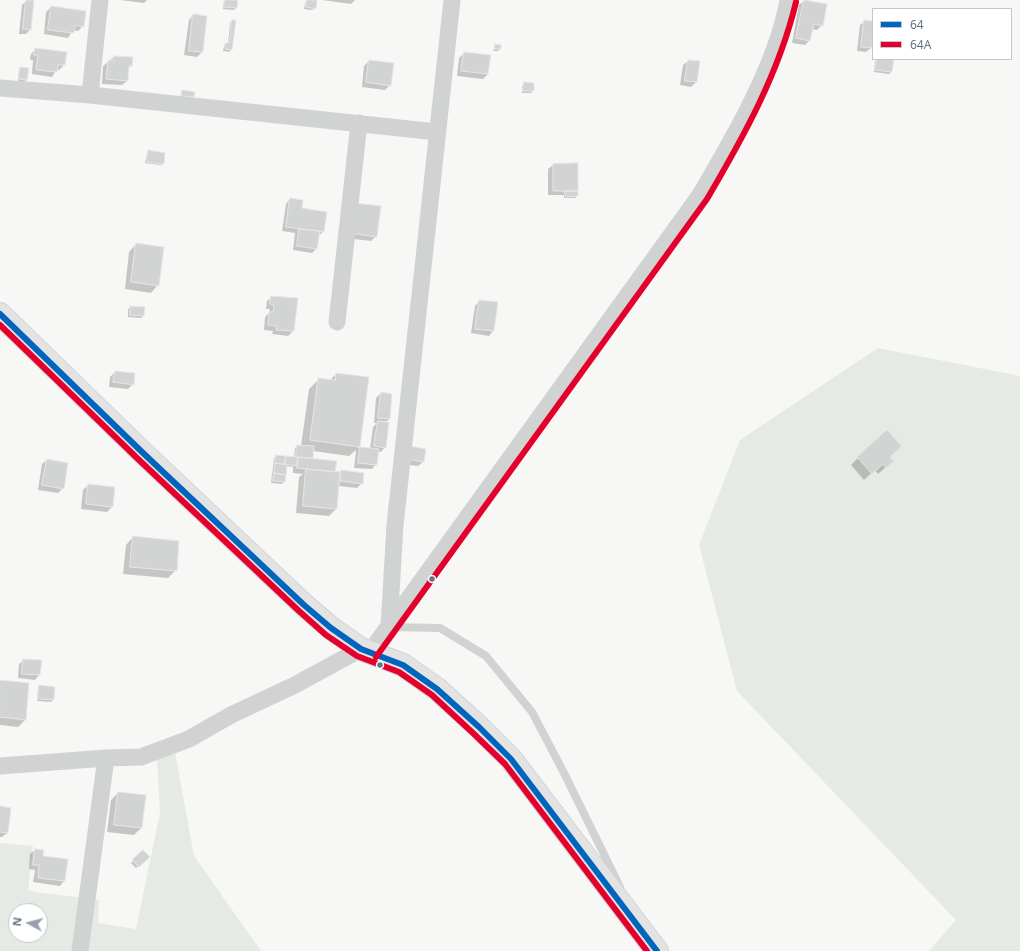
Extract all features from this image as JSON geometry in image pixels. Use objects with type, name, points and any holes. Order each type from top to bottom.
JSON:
[{"type":"main road","points":[[0,314],[142,452],[284,586],[331,628],[365,651],[403,665],[436,688],[511,759],[657,951]]},
{"type":"street","points":[[90,95],[100,0]]},
{"type":"street","points":[[389,628],[395,524],[436,132],[452,0]]},
{"type":"street","points":[[0,766],[106,758],[141,757],[189,738],[231,715],[365,651],[389,628],[700,194],[733,137],[764,73],[778,39],[788,0]]},
{"type":"street","points":[[0,88],[90,95],[436,132]]},
{"type":"street","points":[[337,322],[359,123]]},
{"type":"street","points":[[80,951],[106,758]]},
{"type":"lane","points":[[389,628],[440,628],[486,656],[491,661],[532,712],[563,771],[640,929]]},
{"type":"shaded area","points":[[878,348],[1020,376],[1020,951],[929,951],[956,920],[737,691],[699,545],[740,440]]},
{"type":"shaded area","points":[[175,752],[194,856],[261,951],[0,951],[0,843],[33,846],[28,891],[99,900],[98,923],[136,929],[160,813],[157,759]]},
{"type":"building","points":[[26,0],[34,0],[31,30],[23,29]]},
{"type":"building","points":[[225,0],[238,0],[237,8],[224,7]]},
{"type":"building","points":[[307,0],[317,0],[316,9],[306,7]]},
{"type":"building","points":[[804,0],[827,4],[823,26],[814,24],[810,41],[796,38]]},
{"type":"building","points":[[51,6],[86,11],[84,27],[75,25],[74,33],[48,30]]},
{"type":"building","points":[[193,14],[207,16],[203,52],[189,51]]},
{"type":"building","points":[[232,20],[236,20],[232,50],[225,49],[225,43],[229,43]]},
{"type":"building","points":[[864,20],[872,21],[872,48],[861,47]]},
{"type":"building","points":[[495,44],[501,45],[501,49],[495,49]]},
{"type":"building","points":[[35,48],[67,52],[65,65],[58,65],[57,72],[36,70],[38,55],[34,55]]},
{"type":"building","points":[[464,52],[491,55],[488,74],[461,71]]},
{"type":"building","points":[[114,56],[133,57],[132,66],[129,66],[128,81],[106,79],[108,60],[113,61]]},
{"type":"building","points":[[369,60],[394,63],[391,86],[366,82]]},
{"type":"building","points":[[688,60],[700,61],[697,82],[685,81]]},
{"type":"building","points":[[877,60],[894,60],[892,72],[875,70]]},
{"type":"building","points":[[20,67],[29,68],[27,80],[19,79]]},
{"type":"building","points":[[524,82],[534,83],[534,91],[523,91]]},
{"type":"building","points":[[182,90],[195,92],[194,97],[181,96]]},
{"type":"building","points":[[148,150],[165,153],[164,164],[147,162]]},
{"type":"building","points":[[578,163],[578,191],[553,191],[553,164]]},
{"type":"building","points":[[565,191],[578,191],[578,196],[566,197]]},
{"type":"building","points":[[290,198],[303,200],[302,208],[327,212],[324,232],[286,227]]},
{"type":"building","points":[[354,203],[381,206],[377,237],[350,233]]},
{"type":"building","points":[[299,229],[320,231],[317,249],[297,246]]},
{"type":"building","points":[[136,243],[164,247],[159,286],[131,282]]},
{"type":"building","points":[[271,296],[298,298],[294,331],[276,330],[277,326],[268,325],[269,312],[273,312],[274,305],[270,304]]},
{"type":"building","points":[[479,300],[498,302],[494,331],[475,329]]},
{"type":"building","points":[[130,306],[145,307],[144,316],[130,315]]},
{"type":"building","points":[[115,371],[135,373],[134,385],[113,382]]},
{"type":"building","points":[[336,373],[369,377],[360,447],[310,440],[318,378],[335,380]]},
{"type":"building","points":[[381,392],[392,394],[390,419],[378,418]]},
{"type":"building","points":[[378,421],[389,422],[386,448],[374,446]]},
{"type":"building","points":[[887,430],[902,446],[890,457],[894,461],[886,468],[883,464],[872,474],[857,457]]},
{"type":"building","points":[[297,445],[314,446],[313,458],[296,457]]},
{"type":"building","points":[[409,446],[426,449],[424,462],[407,459]]},
{"type":"building","points":[[360,447],[379,449],[377,465],[358,463]]},
{"type":"building","points":[[276,455],[286,456],[285,464],[275,463]]},
{"type":"building","points":[[286,456],[298,457],[297,466],[285,464]]},
{"type":"building","points":[[298,457],[337,461],[335,472],[297,468]]},
{"type":"building","points":[[47,459],[68,463],[64,489],[42,485]]},
{"type":"building","points":[[275,463],[287,465],[286,475],[274,473]]},
{"type":"building","points":[[306,469],[340,472],[337,509],[303,506]]},
{"type":"building","points":[[341,470],[364,473],[363,484],[340,481]]},
{"type":"building","points":[[274,473],[286,475],[285,482],[273,481]]},
{"type":"building","points":[[88,484],[115,487],[113,507],[86,504]]},
{"type":"building","points":[[133,536],[179,541],[177,571],[130,567]]},
{"type":"building","points":[[23,659],[42,660],[40,675],[22,674]]},
{"type":"building","points":[[0,680],[29,683],[26,720],[0,717]]},
{"type":"building","points":[[39,685],[55,687],[54,700],[38,699]]},
{"type":"building","points":[[118,792],[146,795],[142,828],[114,825]]},
{"type":"building","points":[[0,806],[11,808],[8,833],[0,832]]},
{"type":"building","points":[[35,849],[44,850],[43,856],[68,859],[65,881],[38,878],[39,865],[33,865]]},
{"type":"building","points":[[143,850],[150,857],[139,867],[132,860]]},
{"type":"transit line","name":"64Α","points":[[376,657],[707,199],[759,104],[780,54],[796,2]]},
{"type":"transit line","name":"64","points":[[0,314],[142,452],[304,605],[331,628],[361,649],[403,665],[437,689],[479,727],[511,759],[657,951]]},
{"type":"transit line","name":"64Α","points":[[0,325],[137,458],[326,635],[357,656],[399,672],[432,695],[473,733],[505,764],[647,951]]}]
